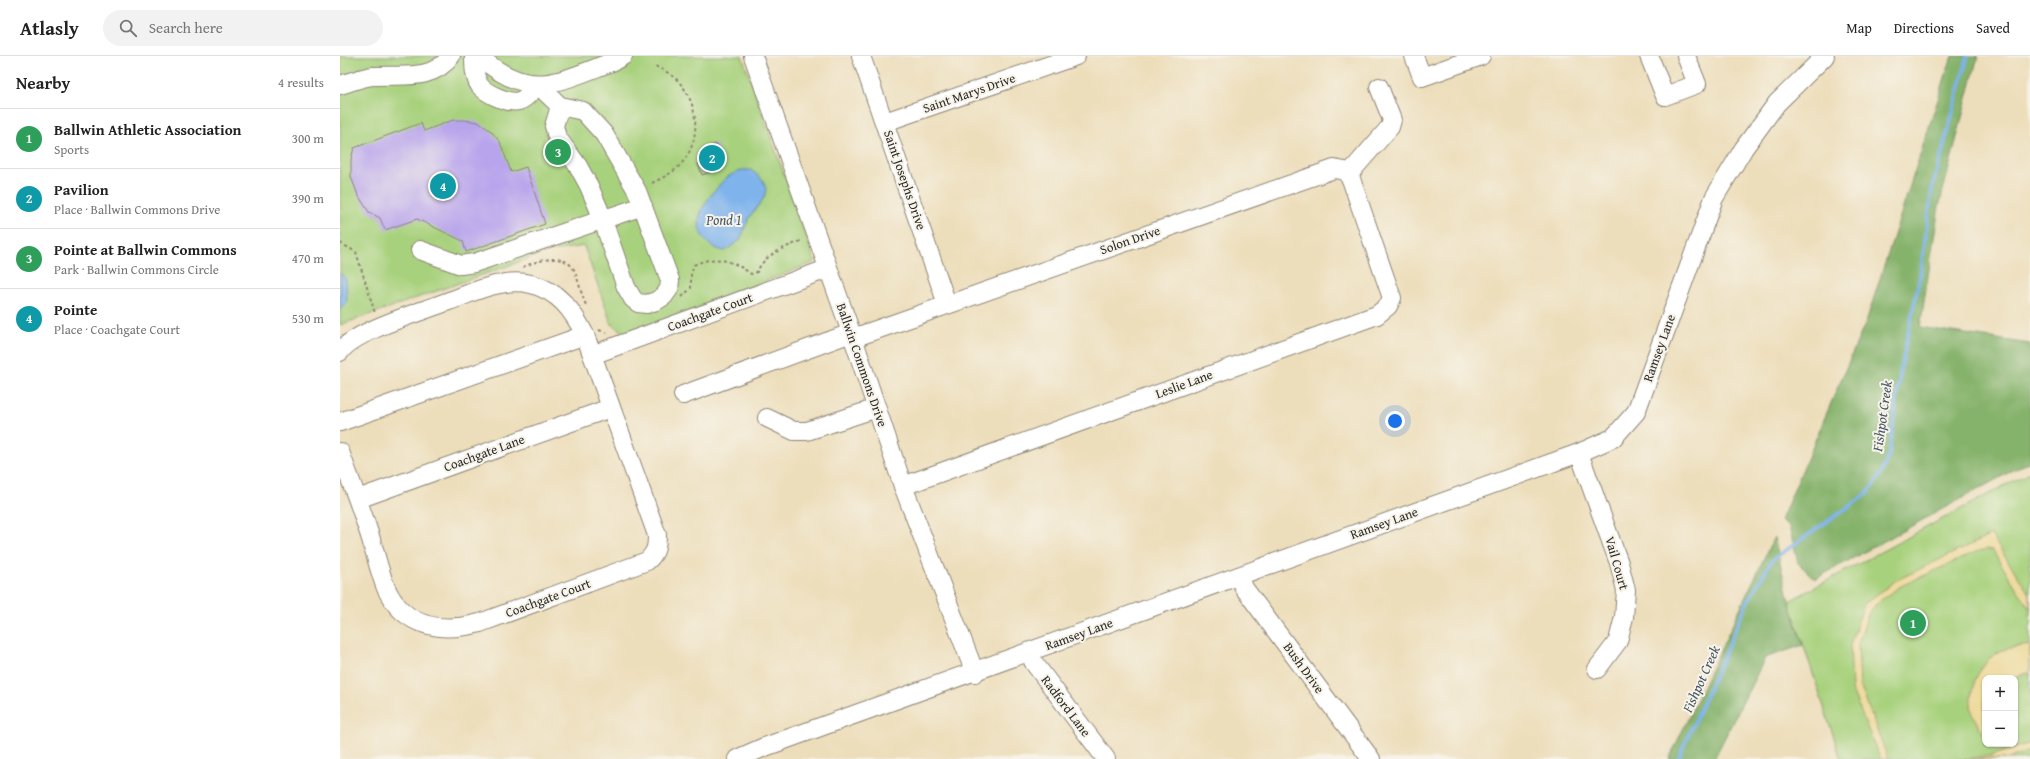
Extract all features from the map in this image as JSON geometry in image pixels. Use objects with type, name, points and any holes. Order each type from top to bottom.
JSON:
[{"type":"street","points":[[340,85],[371,76],[428,74],[447,61],[451,56]]},
{"type":"street","points":[[474,56],[474,70],[480,86],[496,96],[510,102],[520,101],[538,85]]},
{"type":"street","points":[[479,56],[486,62],[520,82],[538,85],[552,84],[614,62],[623,56]]},
{"type":"street","name":"Ballwin Commons Drive","points":[[753,56],[827,269],[852,335],[903,486],[975,672]]},
{"type":"street","name":"Saint Josephs Drive","points":[[861,56],[947,304]]},
{"type":"street","name":"Saint Marys Drive","points":[[885,122],[1076,56]]},
{"type":"street","points":[[1414,56],[1422,77],[1481,56]]},
{"type":"street","points":[[1649,56],[1665,96],[1697,84],[1686,56]]},
{"type":"street","name":"Ramsey Lane","points":[[737,759],[764,754],[975,672],[1579,453],[1613,438],[1623,429],[1636,412],[1714,198],[1744,148],[1777,103],[1825,56]]},
{"type":"street","points":[[538,85],[560,106],[583,111],[604,134],[637,191],[643,206],[670,280],[669,289],[664,296],[647,304],[638,303],[633,299],[626,286],[603,220],[578,166],[557,137],[554,126],[560,106]]},
{"type":"street","points":[[1349,174],[1390,127],[1392,120],[1379,87]]},
{"type":"street","name":"Solon Drive","points":[[682,395],[1332,170],[1340,169],[1349,174]]},
{"type":"street","name":"Leslie Lane","points":[[903,486],[1377,315],[1388,306],[1392,298],[1349,174]]},
{"type":"street","points":[[420,250],[461,265],[474,263],[643,206]]},
{"type":"street","name":"Coachgate Court","points":[[592,355],[827,269]]},
{"type":"street","name":"Coachgate Court","points":[[340,352],[353,340],[380,326],[494,285],[515,282],[532,284],[547,290],[570,308],[591,332],[592,355],[657,535],[657,546],[654,554],[647,561],[480,623],[462,628],[442,628],[426,625],[400,609],[386,588],[358,499],[340,452]]},
{"type":"street","points":[[340,422],[591,332]]},
{"type":"street","name":"Coachgate Lane","points":[[358,499],[610,408]]},
{"type":"street","points":[[767,418],[794,431],[807,431],[877,408]]},
{"type":"street","name":"Vail Court","points":[[1579,453],[1619,563],[1626,590],[1624,617],[1618,641],[1597,669]]},
{"type":"street","name":"Bush Drive","points":[[1239,576],[1244,588],[1370,759]]},
{"type":"street","name":"Radford Lane","points":[[1029,652],[1034,663],[1106,759]]},
{"type":"path","points":[[652,183],[666,176],[680,165],[693,141],[696,128],[695,111],[687,93],[668,72],[653,65]]},
{"type":"path","points":[[681,298],[691,288],[691,274],[694,265],[703,260],[721,260],[739,264],[751,274],[757,272],[760,264],[774,252],[803,240]]},
{"type":"path","points":[[340,243],[356,252],[375,314],[382,312]]},
{"type":"path","points":[[519,269],[553,259],[568,263],[575,272],[579,289],[588,310]]},
{"type":"path","points":[[591,332],[614,332]]},
{"type":"green space","points":[[340,56],[742,56],[815,262],[627,336],[611,323],[584,246],[547,252],[340,325]]},
{"type":"green space","points":[[1952,56],[1978,56],[1939,206],[1920,327],[2030,344],[2030,461],[1815,579],[1798,563],[1789,526],[1781,520],[1867,319]]},
{"type":"green space","points":[[2030,472],[2030,759],[1841,759],[1789,601]]},
{"type":"green space","points":[[1774,537],[1789,601],[1803,645],[1765,658],[1714,759],[1669,759]]},
{"type":"sand","points":[[1991,535],[2030,595],[2030,609],[1992,550],[1987,549],[1978,551],[1901,586],[1879,601],[1868,614],[1858,645],[1860,685],[1888,759],[1880,759],[1852,690],[1850,644],[1864,604],[1895,581]]},
{"type":"sand","points":[[2030,645],[2030,675],[2027,673],[2018,676],[1982,675],[1982,731],[1976,720],[1971,704],[1972,689],[1981,668],[1986,662],[1997,653],[2008,648]]},
{"type":"sand","points":[[2030,743],[2030,751],[2006,759],[1964,759],[1991,756]]},
{"type":"water","name":"Pond 1","points":[[741,170],[751,170],[763,180],[766,189],[764,198],[749,218],[740,240],[725,251],[712,246],[703,238],[699,226],[699,219],[705,204],[719,186],[731,175]]},
{"type":"water","points":[[340,273],[346,279],[347,301],[340,310]]},
{"type":"building","points":[[453,120],[478,122],[491,131],[500,142],[511,172],[526,167],[545,224],[466,252],[463,241],[417,219],[385,230],[380,218],[369,212],[358,195],[351,177],[351,159],[354,148],[421,123],[424,131]]},
{"type":"building","points":[[716,144],[721,156],[710,160],[714,171],[702,175],[698,164],[708,160],[704,149]]},
{"type":"waterway","name":"Fishpot Creek","points":[[1678,759],[1747,603],[1772,560],[1867,494],[1880,476],[1889,455],[1901,367],[1920,276],[1932,190],[1968,56]]},
{"type":"place","name":"Pointe at Ballwin Commons","points":[[558,152]]},
{"type":"place","name":"Pavilion","points":[[712,158]]},
{"type":"place","name":"Pointe","points":[[443,186]]},
{"type":"place","name":"Ballwin Athletic Association","points":[[1913,623]]}]
